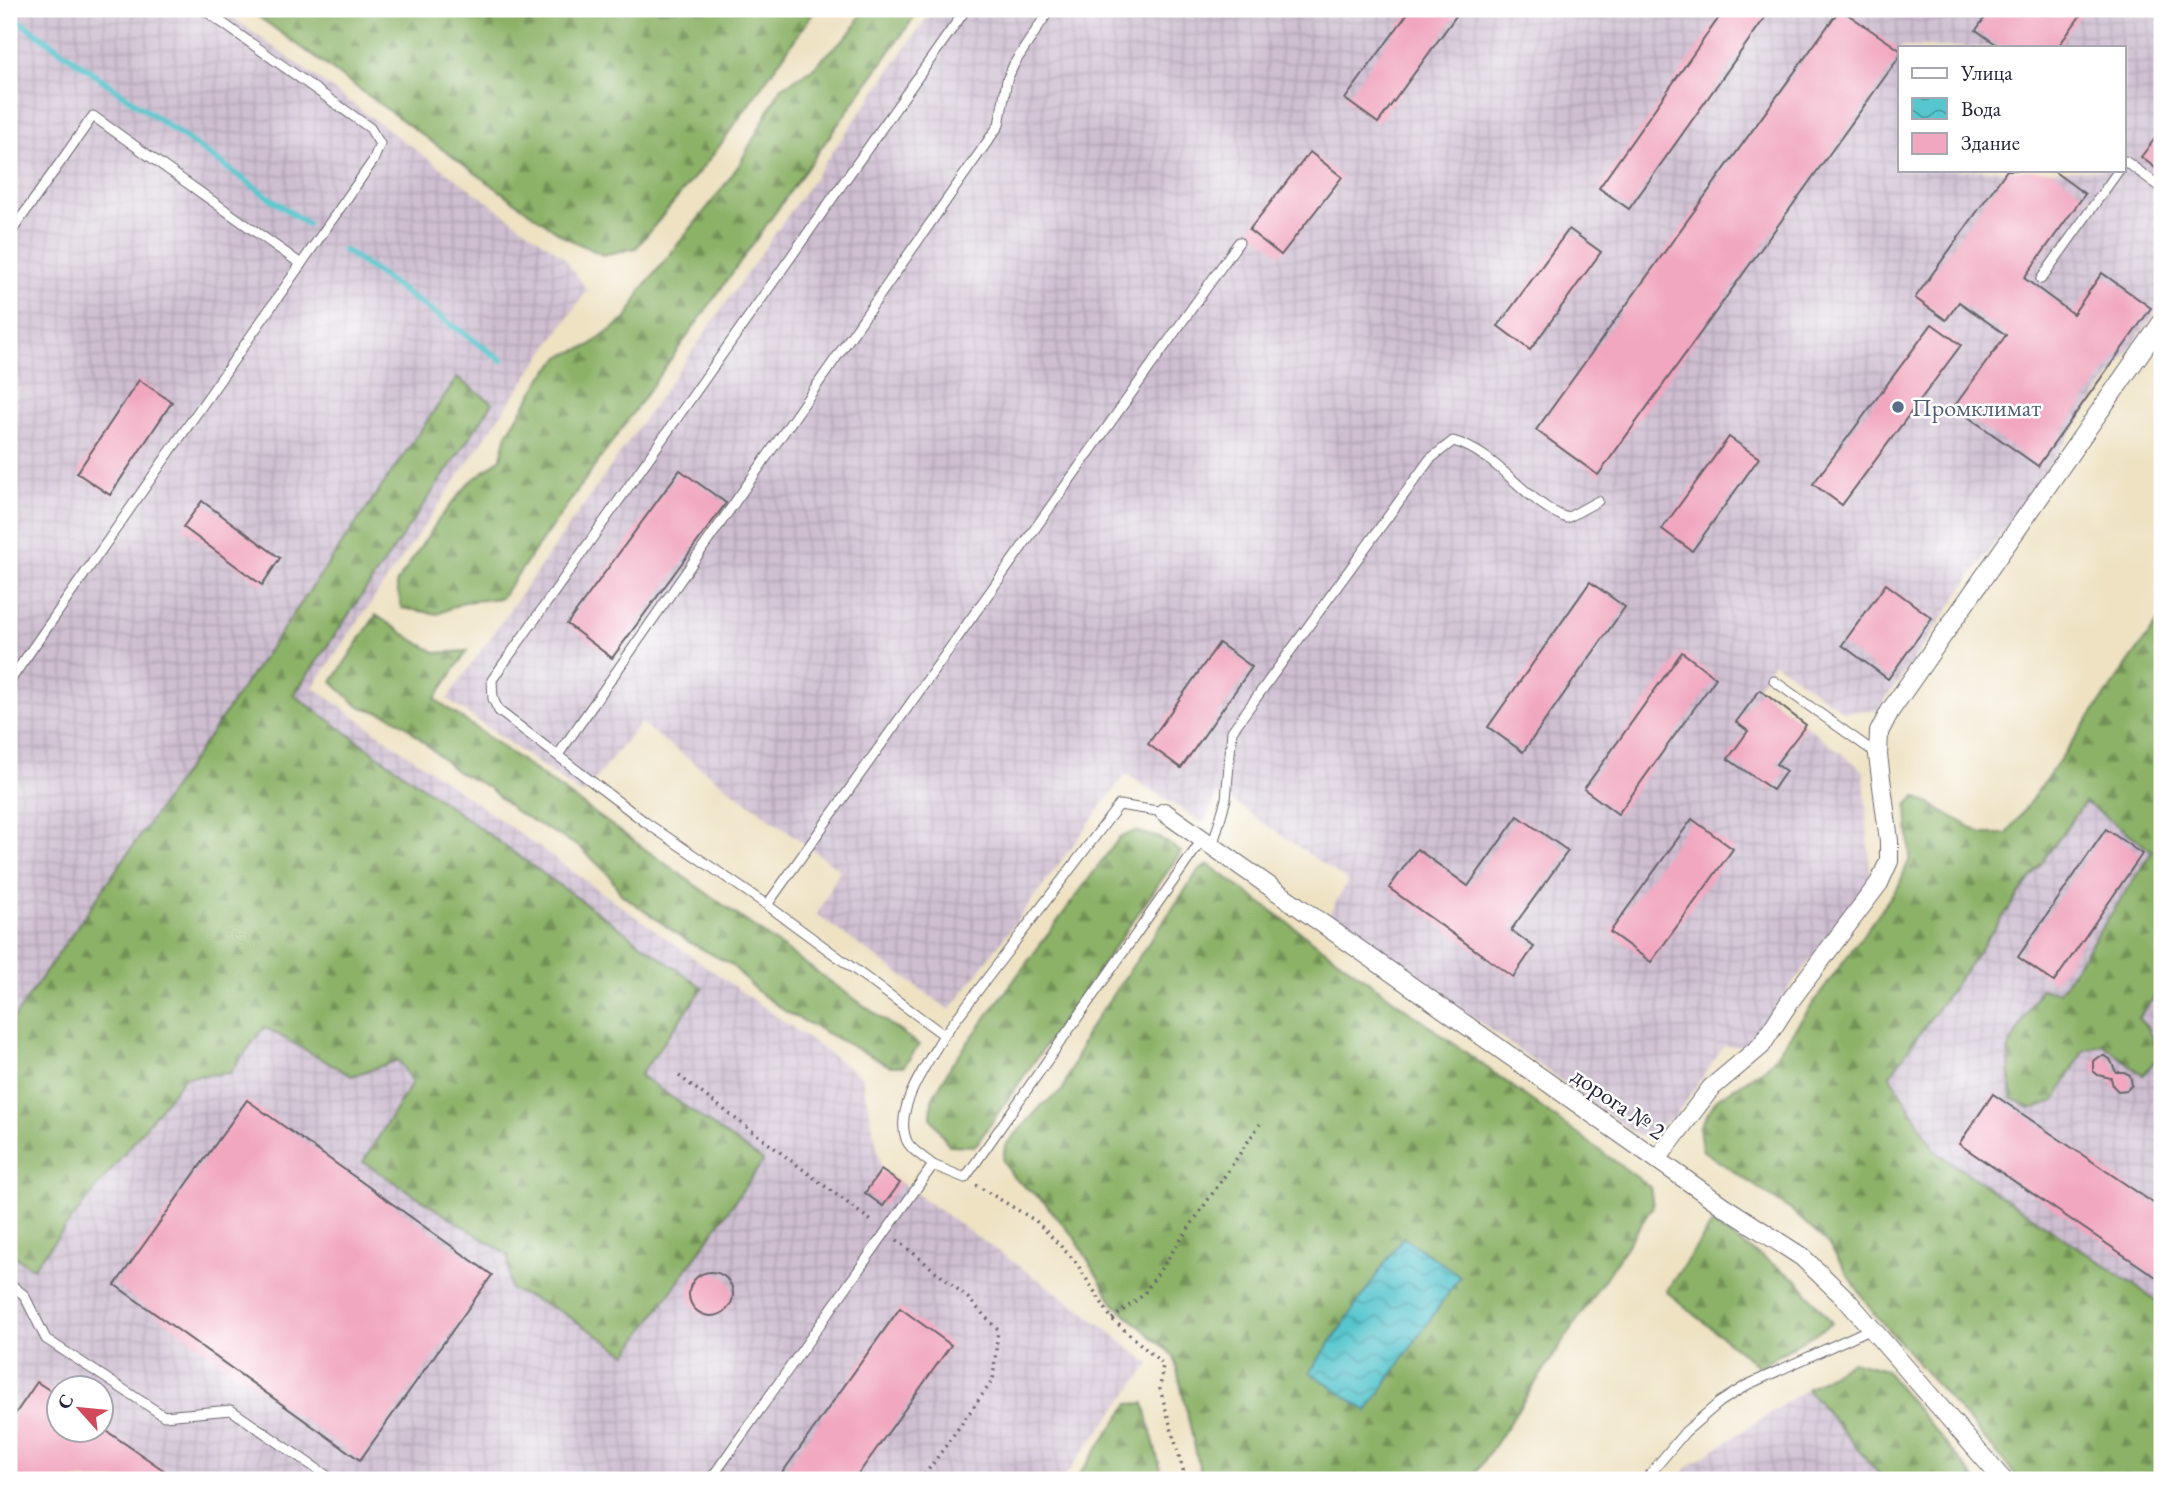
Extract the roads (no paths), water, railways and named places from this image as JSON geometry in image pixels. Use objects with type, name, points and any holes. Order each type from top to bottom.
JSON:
[{"type":"street","points":[[1657,1159],[1711,1088],[1762,1046],[1790,1001],[1879,883],[1889,861],[1889,841],[1878,755],[1879,732],[1890,711],[2162,322]]},
{"type":"street","name":"дорога № 2","points":[[1164,813],[1723,1206],[1802,1257],[1846,1298],[2003,1480]]},
{"type":"lane","points":[[9,682],[373,161],[380,144],[370,128],[202,9]]},
{"type":"lane","points":[[944,1035],[767,905],[645,822],[499,711],[492,699],[492,680],[965,9]]},
{"type":"lane","points":[[558,755],[999,125],[1007,80],[1014,64],[1050,9]]},
{"type":"lane","points":[[9,235],[93,116],[301,264]]},
{"type":"lane","points":[[2126,162],[2162,188]]},
{"type":"lane","points":[[2041,279],[2118,172]]},
{"type":"lane","points":[[767,905],[1239,242]]},
{"type":"lane","points":[[1164,813],[1119,805],[944,1035],[909,1098],[903,1123],[906,1142],[933,1165],[965,1178],[1207,843],[1227,799],[1232,731],[1430,459],[1453,441],[1472,446],[1548,511],[1567,518],[1598,501]]},
{"type":"lane","points":[[1774,681],[1878,755]]},
{"type":"lane","points":[[710,1480],[933,1165]]},
{"type":"lane","points":[[9,1283],[24,1295],[46,1339],[164,1416],[232,1410],[333,1480]]},
{"type":"lane","points":[[1645,1480],[1685,1432],[1720,1402],[1747,1385],[1871,1329]]},
{"type":"water","points":[[1403,1237],[1460,1276],[1367,1411],[1310,1372]]},
{"type":"waterway","points":[[9,14],[307,224]]},
{"type":"waterway","points":[[344,250],[502,360]]},
{"type":"place","name":"Промклимат","points":[[1898,407]]}]
